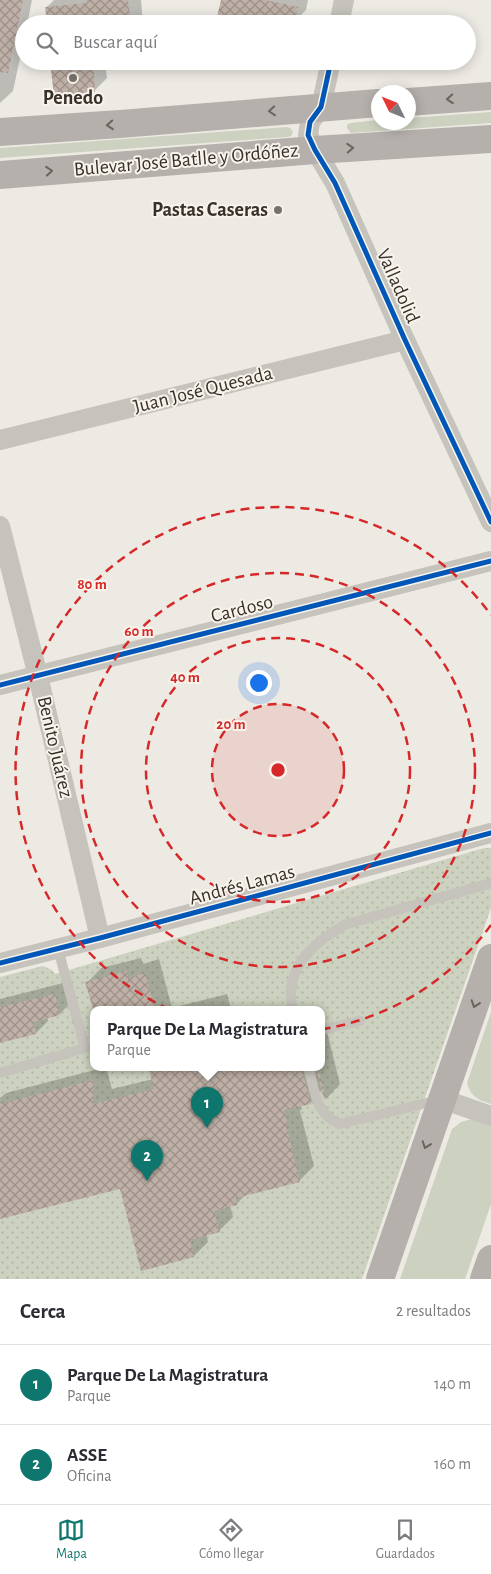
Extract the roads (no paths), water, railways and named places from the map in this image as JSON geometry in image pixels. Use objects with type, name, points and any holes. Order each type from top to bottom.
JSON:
[{"type":"main road","points":[[416,101],[491,96]]},
{"type":"main road","name":"Bulevar José Batlle y Ordóñez","points":[[0,132],[371,104]]},
{"type":"main road","name":"Bulevar José Batlle y Ordóñez","points":[[0,175],[491,138]]},
{"type":"main road","points":[[380,1279],[491,958]]},
{"type":"main road","points":[[484,1279],[491,1259]]},
{"type":"street","points":[[341,15],[344,0]]},
{"type":"street","name":"Valladolid","points":[[329,70],[321,107],[310,122],[308,135],[335,182],[405,340],[491,522]]},
{"type":"street","name":"Juan José Quesada","points":[[0,440],[405,340]]},
{"type":"street","name":"Benito Juárez","points":[[0,526],[38,676],[100,938]]},
{"type":"street","name":"Cardoso","points":[[0,685],[491,561]]},
{"type":"street","name":"Andrés Lamas","points":[[0,963],[491,833]]},
{"type":"street","points":[[442,1099],[491,1116]]},
{"type":"lane","points":[[292,1006],[291,988],[298,964],[323,938],[344,925],[491,883]]},
{"type":"lane","points":[[0,1072],[85,1048],[58,949]]},
{"type":"lane","points":[[325,1029],[360,1021]]},
{"type":"lane","points":[[309,1071],[320,1108],[331,1120],[340,1124],[442,1099]]},
{"type":"place","name":"Penedo","points":[[73,78]]},
{"type":"place","name":"Pastas Caseras","points":[[278,210]]},
{"type":"place","name":"Parque De La Magistratura","points":[[207,1128]]},
{"type":"place","name":"ASSE","points":[[147,1181]]}]
